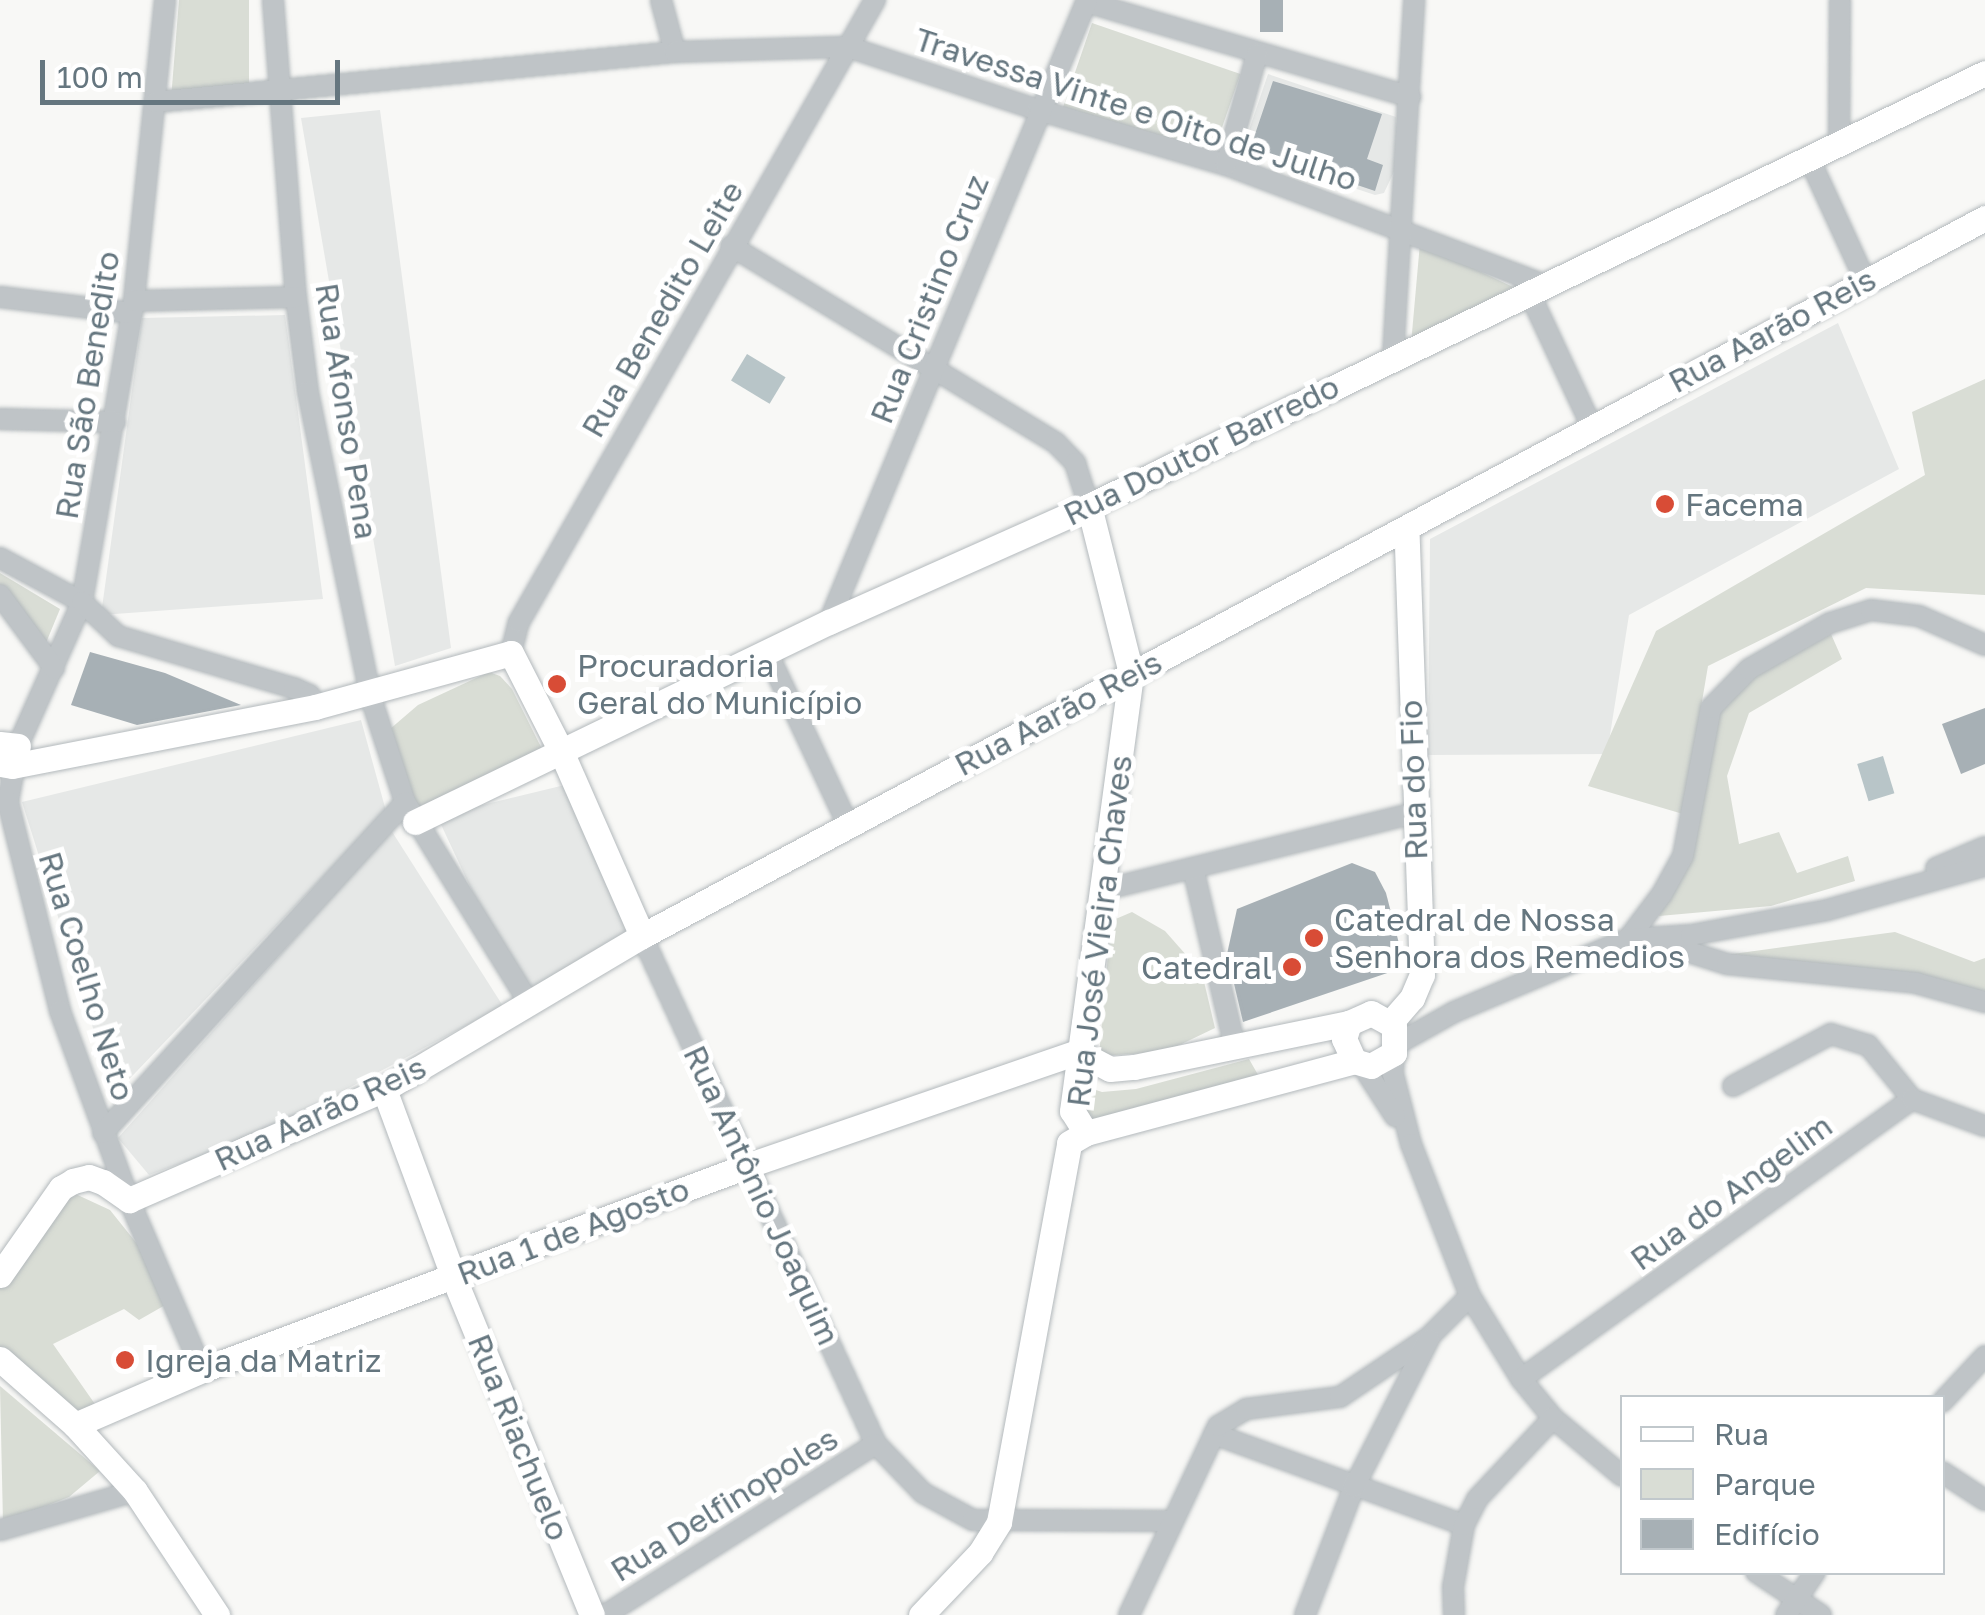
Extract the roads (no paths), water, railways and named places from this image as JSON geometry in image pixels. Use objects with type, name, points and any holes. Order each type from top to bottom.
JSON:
[{"type":"main road","name":"Rua Doutor Barredo","points":[[410,812],[560,750],[829,622],[1089,506],[1985,72]]},
{"type":"main road","name":"Rua Aarão Reis","points":[[129,1200],[384,1090],[642,936],[1985,218]]},
{"type":"main road","name":"Rua José Vieira Chaves","points":[[999,1522],[1064,1150],[1086,1133],[1072,1111],[1130,673],[1089,506]]},
{"type":"main road","name":"Rua do Fio","points":[[1394,1036],[1422,975],[1413,813],[1406,528]]},
{"type":"main road","points":[[8,755],[315,707],[370,695],[511,653]]},
{"type":"main road","name":"Rua Antônio Joaquim","points":[[511,653],[560,750],[642,936]]},
{"type":"main road","points":[[1078,1052],[1110,1070],[1350,1024],[1372,1013],[1394,1036],[1380,1064],[1358,1063],[1086,1133]]},
{"type":"main road","points":[[1350,1024],[1344,1039],[1358,1063]]},
{"type":"main road","name":"Rua 1 de Agosto","points":[[75,1425],[202,1370],[748,1164],[1078,1052]]},
{"type":"main road","name":"Rua Riachuelo","points":[[384,1090],[453,1276],[592,1615]]},
{"type":"main road","points":[[0,1275],[61,1188],[73,1181],[89,1177],[129,1200]]},
{"type":"main road","points":[[0,1360],[75,1425],[136,1491],[217,1615]]},
{"type":"main road","points":[[921,1615],[980,1553],[999,1522]]},
{"type":"street","name":"Rua São Benedito","points":[[8,755],[54,668],[82,602],[133,307],[165,0]]},
{"type":"street","name":"Rua Afonso Pena","points":[[272,0],[296,297],[316,439],[370,695],[410,812],[529,1003]]},
{"type":"street","points":[[661,0],[675,52]]},
{"type":"street","name":"Rua Benedito Leite","points":[[511,653],[518,622],[875,0]]},
{"type":"street","points":[[1394,357],[1414,0]]},
{"type":"street","points":[[1839,142],[1840,0]]},
{"type":"street","points":[[1087,1],[1410,97]]},
{"type":"street","name":"Rua Cristino Cruz","points":[[829,622],[936,370],[1038,110],[1087,1]]},
{"type":"street","name":"Travessa Vinte e Oito de Julho","points":[[156,102],[675,52],[848,47],[1038,110],[1226,165],[1404,229],[1537,289]]},
{"type":"street","points":[[1226,165],[1257,54]]},
{"type":"street","points":[[1808,156],[1865,280]]},
{"type":"street","points":[[731,246],[1066,451],[1076,464],[1089,506]]},
{"type":"street","points":[[1537,289],[1592,428]]},
{"type":"street","points":[[0,297],[133,307],[296,297]]},
{"type":"street","points":[[0,419],[115,422]]},
{"type":"street","points":[[0,558],[82,602],[118,636],[294,688],[310,695],[315,707]]},
{"type":"street","points":[[0,595],[54,668]]},
{"type":"street","points":[[1635,938],[1683,856],[1702,735],[1711,708],[1750,669],[1830,624],[1871,610],[1919,616],[1985,645]]},
{"type":"street","points":[[768,652],[849,827]]},
{"type":"street","name":"Rua Coelho Neto","points":[[8,755],[8,815],[60,1011],[129,1200],[202,1370]]},
{"type":"street","points":[[103,1132],[410,812]]},
{"type":"street","points":[[1103,890],[1413,813]]},
{"type":"street","points":[[1878,894],[1985,847]]},
{"type":"street","points":[[1620,1474],[1553,1418],[1521,1379],[1470,1296],[1411,1144],[1394,1074],[1394,1036],[1635,938],[1691,935],[1773,920],[1985,866]]},
{"type":"street","points":[[1193,868],[1235,1046]]},
{"type":"street","name":"Rua Antônio Joaquim","points":[[642,936],[876,1444],[923,1494],[950,1511],[999,1522],[1172,1522]]},
{"type":"street","points":[[1635,938],[1727,964],[1897,980],[1941,987],[1985,1002]]},
{"type":"street","points":[[1733,1086],[1831,1034],[1868,1045],[1912,1098],[1985,1126]]},
{"type":"street","points":[[1358,1063],[1411,1144]]},
{"type":"street","name":"Rua do Angelim","points":[[1521,1379],[1912,1098]]},
{"type":"street","points":[[1129,1615],[1214,1434],[1230,1415],[1246,1409],[1340,1397],[1429,1338],[1470,1296]]},
{"type":"street","points":[[1305,1615],[1354,1486],[1429,1338]]},
{"type":"street","points":[[1945,1399],[1985,1356]]},
{"type":"street","points":[[1454,1615],[1453,1588],[1464,1525],[1498,1472],[1553,1418]]},
{"type":"street","points":[[1214,1434],[1464,1525]]},
{"type":"street","name":"Rua Delfinopoles","points":[[605,1615],[876,1444]]},
{"type":"street","points":[[1945,1474],[1985,1500]]},
{"type":"street","points":[[0,1530],[136,1491]]},
{"type":"street","points":[[1759,1575],[1791,1607],[1822,1615]]},
{"type":"street","points":[[1791,1607],[1813,1575]]},
{"type":"place","name":"Facema","points":[[1665,504]]},
{"type":"place","name":"Procuradoria Geral do Município","points":[[557,684]]},
{"type":"place","name":"Catedral de Nossa Senhora dos Remedios","points":[[1314,938]]},
{"type":"place","name":"Catedral","points":[[1292,967]]},
{"type":"place","name":"Igreja da Matriz","points":[[125,1360]]}]
